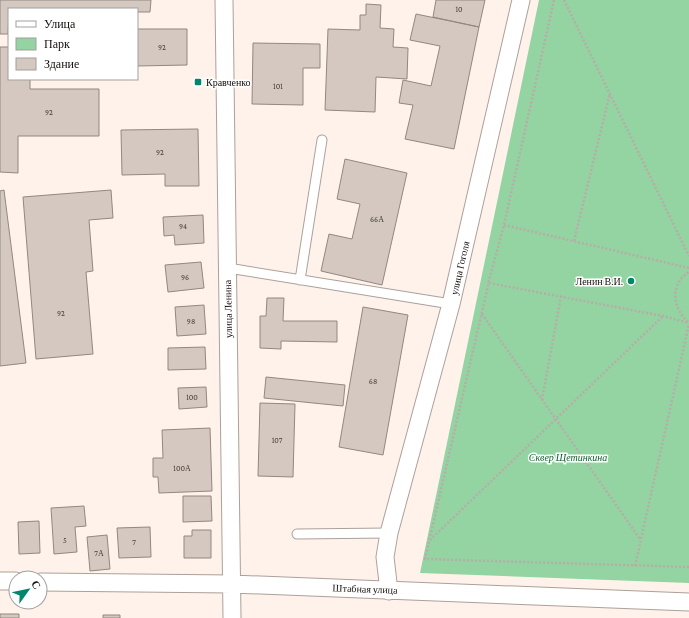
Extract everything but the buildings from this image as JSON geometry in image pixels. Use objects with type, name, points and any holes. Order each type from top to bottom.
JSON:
[{"type":"street","name":"улица Ленина","points":[[224,0],[232,618]]},
{"type":"street","name":"улица Гоголя","points":[[389,590],[385,557],[389,533],[451,304],[521,0]]},
{"type":"street","name":"Штабная улица","points":[[48,582],[232,584],[689,602]]},
{"type":"lane","points":[[300,280],[322,140]]},
{"type":"lane","points":[[228,268],[451,304]]},
{"type":"lane","points":[[297,534],[389,533]]},
{"type":"path","points":[[554,0],[504,225],[489,283],[425,559],[689,567]]},
{"type":"path","points":[[564,0],[689,256]]},
{"type":"path","points":[[574,241],[610,92]]},
{"type":"path","points":[[504,225],[689,268]]},
{"type":"path","points":[[689,272],[680,280],[676,289],[675,299],[677,308],[682,317],[689,323]]},
{"type":"path","points":[[489,283],[663,316],[689,323]]},
{"type":"path","points":[[542,400],[561,296]]},
{"type":"path","points":[[482,314],[640,539]]},
{"type":"path","points":[[429,541],[663,316]]},
{"type":"path","points":[[635,566],[689,323]]},
{"type":"green space","name":"Сквер Щетинкина","points":[[539,0],[689,0],[689,583],[420,573]]},
{"type":"place","name":"Кравченко","points":[[198,82]]},
{"type":"place","name":"Ленин В.И.","points":[[631,281]]}]
